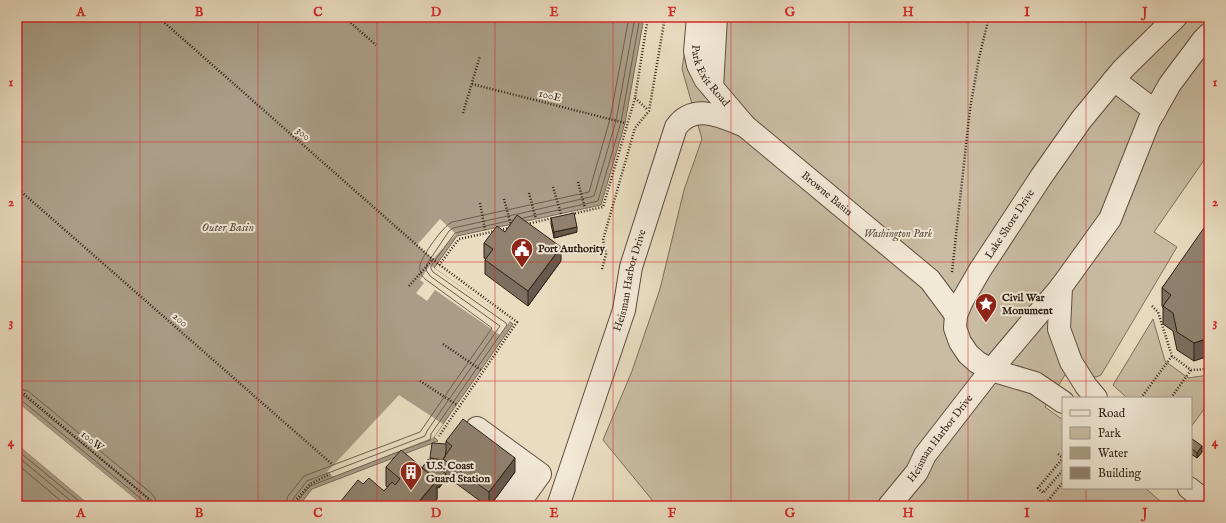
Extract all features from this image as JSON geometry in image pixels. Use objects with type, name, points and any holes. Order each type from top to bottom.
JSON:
[{"type":"street","name":"Park Exit Road","points":[[698,17],[695,51],[698,65],[705,79],[745,126]]},
{"type":"street","points":[[712,87],[716,17]]},
{"type":"street","name":"Lake Shore Drive","points":[[1062,401],[1035,383],[991,370],[977,362],[968,354],[960,342],[955,328],[956,315],[962,301],[980,270],[1041,177],[1081,120],[1114,80],[1176,17]]},
{"type":"street","points":[[1095,397],[1070,362],[1059,329],[1061,287],[1110,219],[1146,129],[1170,84],[1209,34]]},
{"type":"street","points":[[1114,80],[1155,111]]},
{"type":"street","name":"Heisman Harbor Drive","points":[[558,506],[624,310],[631,267],[676,127],[687,116],[708,113],[745,126]]},
{"type":"street","name":"Browne Basin","points":[[745,126],[930,280],[956,315]]},
{"type":"street","name":"Heisman Harbor Drive","points":[[889,506],[917,472],[925,455],[991,370],[1061,287]]},
{"type":"street","points":[[490,506],[515,472],[470,439],[477,428],[540,474],[517,506]]},
{"type":"street","points":[[1190,489],[1209,504]]},
{"type":"path","name":"300","points":[[158,17],[438,264],[517,322],[440,436]]},
{"type":"path","points":[[344,17],[376,45]]},
{"type":"path","points":[[520,226],[603,207],[635,98],[648,17]]},
{"type":"path","points":[[602,270],[606,254],[602,240],[635,128],[648,111],[665,17]]},
{"type":"path","points":[[952,276],[970,108],[979,58],[989,17]]},
{"type":"path","points":[[463,113],[480,56]]},
{"type":"path","name":"100E","points":[[472,84],[625,123]]},
{"type":"path","points":[[635,98],[648,111]]},
{"type":"path","points":[[578,182],[585,208]]},
{"type":"path","points":[[554,187],[561,214]]},
{"type":"path","name":"200","points":[[17,188],[333,465]]},
{"type":"path","points":[[529,193],[536,219]]},
{"type":"path","points":[[438,264],[459,239],[512,226],[504,199]]},
{"type":"path","points":[[480,204],[485,230]]},
{"type":"path","points":[[409,286],[433,259]]},
{"type":"path","points":[[1152,306],[1158,312],[1172,356],[1192,370],[1209,369]]},
{"type":"path","points":[[442,344],[481,370]]},
{"type":"path","points":[[1142,397],[1172,356]]},
{"type":"path","points":[[1172,397],[1192,370]]},
{"type":"path","points":[[420,381],[457,405]]},
{"type":"path","name":"100W","points":[[17,388],[157,506]]},
{"type":"path","points":[[1058,454],[1062,457]]},
{"type":"path","points":[[1062,459],[1038,488],[1043,493],[1062,471]]},
{"type":"path","points":[[291,506],[310,484],[330,474]]},
{"type":"path","points":[[1047,506],[1047,502],[1062,483]]},
{"type":"green space","name":"Washington Park","points":[[690,17],[1209,17],[1209,153],[1154,232],[1177,247],[1101,375],[1092,377],[1078,354],[1045,407],[1062,419],[1062,489],[1146,489],[1166,506],[657,506],[603,440],[632,371],[660,289],[684,190],[702,139],[682,69]]},
{"type":"green space","points":[[1153,319],[1165,361],[1188,378],[1209,375],[1209,402],[1192,426],[1192,397],[1126,397],[1113,385]]},
{"type":"water","name":"Outer Basin","points":[[17,17],[644,17],[625,123],[601,205],[457,236],[434,268],[513,324],[434,437],[438,441],[312,489],[299,506],[144,506],[17,402]]},
{"type":"water","points":[[17,444],[91,506],[17,506]]},
{"type":"pier","points":[[440,219],[456,234],[433,259],[417,245]]},
{"type":"pier","points":[[430,265],[510,321],[500,335],[435,290],[427,301],[416,293],[424,283],[420,280]]},
{"type":"pier","points":[[399,395],[443,424],[434,437],[334,477],[327,472]]},
{"type":"pier","points":[[17,402],[144,506],[140,506],[17,404]]},
{"type":"pier","points":[[17,442],[93,506],[91,506],[17,444]]},
{"type":"pier","points":[[1196,459],[1209,470],[1209,506],[1170,506],[1179,489],[1192,489],[1192,466]]},
{"type":"building","points":[[574,213],[577,227],[554,232],[551,218]]},
{"type":"building","name":"Port Authority","points":[[517,215],[561,247],[528,291],[485,260],[493,249],[484,243],[497,226],[505,232]]},
{"type":"building","points":[[1206,225],[1209,228],[1209,338],[1194,343],[1177,332],[1173,313],[1163,306],[1171,295],[1162,288]]},
{"type":"building","points":[[463,419],[515,458],[489,492],[443,459],[452,446],[446,441]]},
{"type":"building","points":[[1192,439],[1202,446],[1197,453],[1192,449]]},
{"type":"building","points":[[432,443],[446,444],[445,457],[443,460],[430,458]]},
{"type":"building","points":[[401,450],[437,480],[416,505],[417,506],[337,506],[358,480],[363,484],[369,478],[384,491],[392,482],[395,485],[400,479],[386,467]]},
{"type":"building","points":[[428,459],[446,474],[439,483],[422,468]]},
{"type":"place","name":"Port Authority","points":[[522,268]]},
{"type":"place","name":"Civil War Monument","points":[[986,324]]},
{"type":"place","name":"U.S. Coast Guard Station","points":[[411,492]]}]
